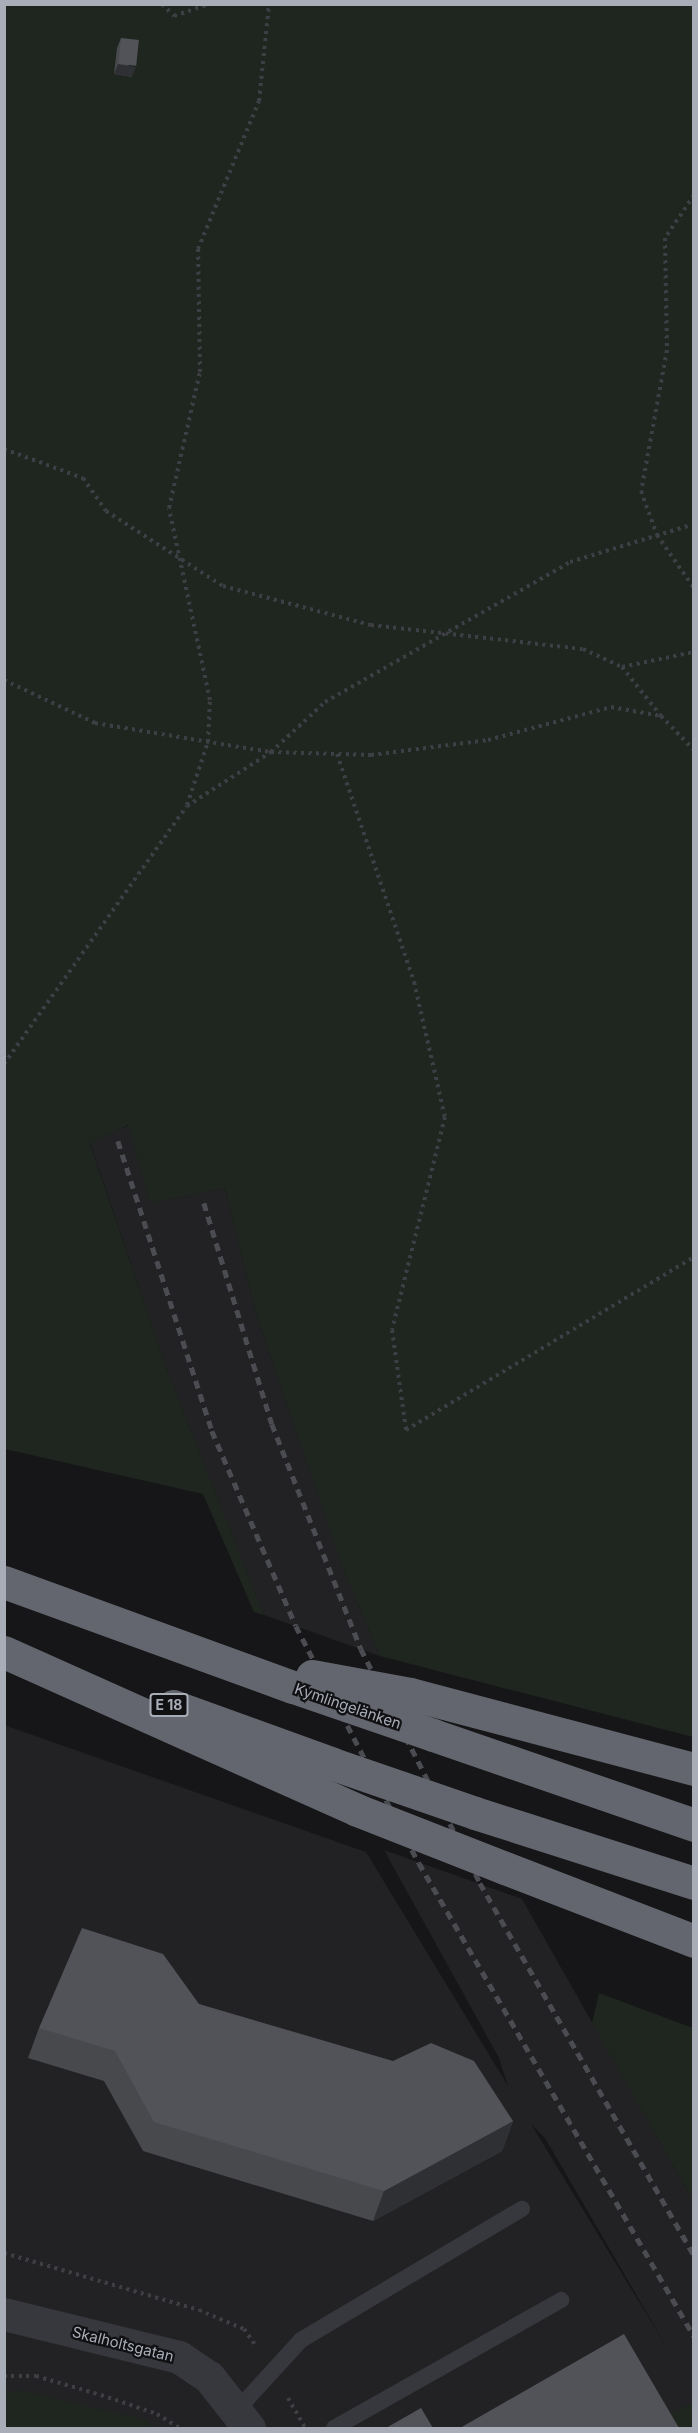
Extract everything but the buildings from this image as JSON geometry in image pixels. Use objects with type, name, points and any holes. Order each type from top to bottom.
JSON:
[{"type":"highway","name":"Kymlingelänken","points":[[4,1582],[205,1656],[289,1679],[433,1735],[693,1825]]},
{"type":"highway","name":"E 18","points":[[4,1646],[475,1813],[693,1883]]},
{"type":"highway","points":[[4,1652],[357,1810],[693,1941]]},
{"type":"highway","points":[[289,1679],[410,1694],[693,1769]]},
{"type":"street","name":"Skalholtsgatan","points":[[4,2314],[179,2357],[209,2377],[243,2419]]},
{"type":"lane","points":[[243,2419],[301,2340],[522,2209]]},
{"type":"lane","points":[[334,2428],[561,2300]]},
{"type":"path","points":[[162,4],[174,16],[208,4]]},
{"type":"path","points":[[4,1064],[187,806],[208,742],[210,700],[201,642],[178,557],[170,508],[200,372],[198,249],[260,101],[269,4]]},
{"type":"path","points":[[693,195],[664,238],[667,350],[641,490],[657,535],[693,588]]},
{"type":"path","points":[[4,449],[83,478],[106,511],[223,586],[371,625],[583,649],[622,667],[661,716],[693,750]]},
{"type":"path","points":[[187,806],[271,752],[325,702],[570,562],[693,524]]},
{"type":"path","points":[[622,667],[693,652]]},
{"type":"path","points":[[4,680],[95,723],[271,752],[337,754],[488,740],[610,706],[661,716]]},
{"type":"path","points":[[337,754],[414,982],[445,1117],[392,1330],[406,1430],[693,1257]]},
{"type":"path","points":[[4,2376],[36,2376],[101,2395],[157,2414],[179,2428]]},
{"type":"shaded area","points":[[5,5],[693,5],[693,1737],[380,1656],[341,1564],[256,1313],[225,1188],[150,1203],[128,1125],[90,1144],[167,1370],[264,1615],[254,1612],[203,1494],[5,1449]]},
{"type":"shaded area","points":[[129,1125],[150,1203],[225,1188],[256,1313],[341,1564],[380,1656],[264,1615],[167,1370],[90,1143]]},
{"type":"shaded area","points":[[4,1725],[366,1852],[508,2086],[499,2058],[384,1850],[522,1899],[693,2200],[693,2428],[5,2428]],"holes":[[[531,2124],[545,2138],[669,2351]]]},
{"type":"shaded area","points":[[599,1993],[693,2028],[693,2200],[592,2023]]},
{"type":"shaded area","points":[[20,2390],[146,2420],[153,2428],[5,2428],[5,2395]]},
{"type":"shaded area","points":[[693,2402],[693,2428],[672,2428],[666,2417]]},
{"type":"railway","points":[[118,1141],[212,1431],[296,1626],[419,1863],[694,2336]]},
{"type":"railway","points":[[204,1203],[272,1424],[361,1649],[480,1883],[694,2255]]}]
